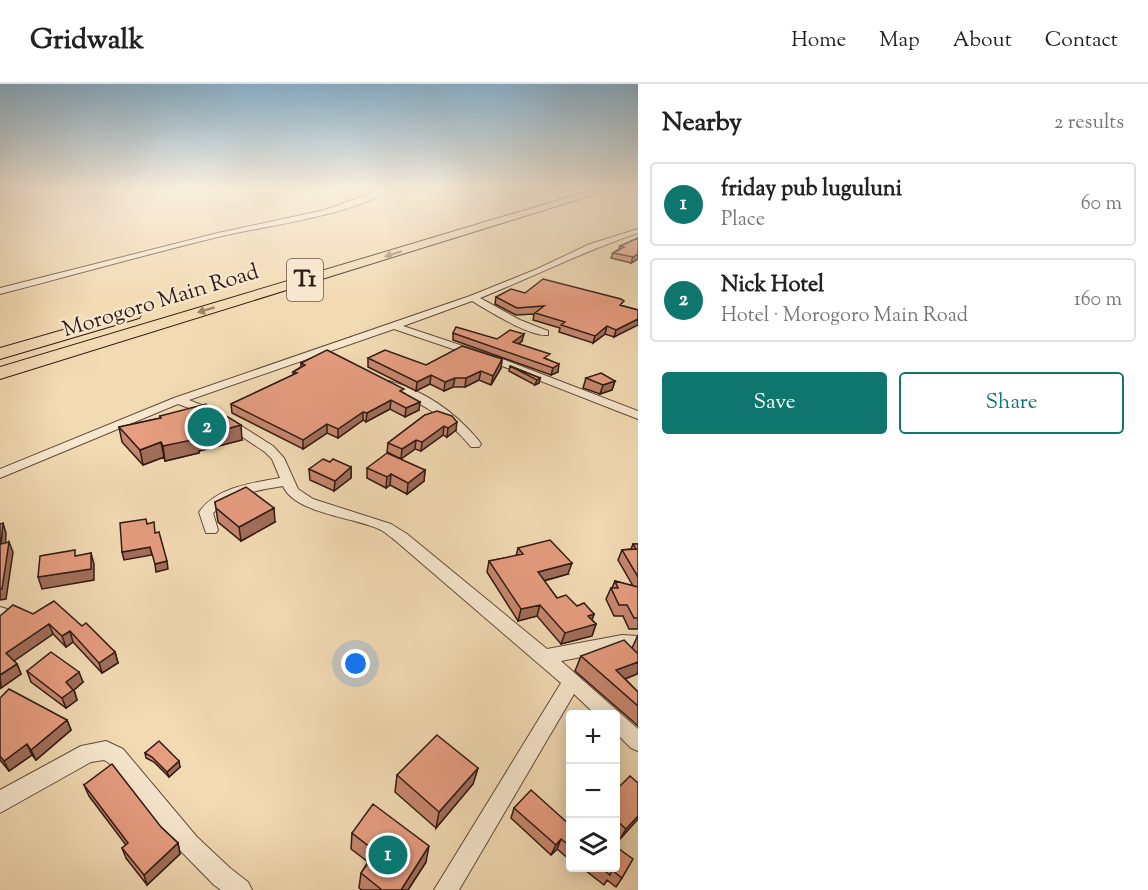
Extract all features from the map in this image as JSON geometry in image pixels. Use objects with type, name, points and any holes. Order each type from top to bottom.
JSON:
[{"type":"highway","name":"Morogoro Main Road","points":[[271,275],[438,226]]},
{"type":"highway","name":"Morogoro Main Road","points":[[0,373],[486,226]]},
{"type":"highway","name":"Morogoro Main Road","points":[[0,354],[147,311]]},
{"type":"street","points":[[0,291],[257,226]]},
{"type":"street","points":[[0,474],[178,400],[473,298],[593,246],[638,231]]},
{"type":"street","points":[[528,276],[544,281]]},
{"type":"street","points":[[473,298],[517,322],[545,333]]},
{"type":"street","points":[[394,326],[501,362],[638,415]]},
{"type":"street","points":[[322,351],[342,358]]},
{"type":"street","points":[[377,378],[446,413],[459,423],[475,444]]},
{"type":"street","points":[[178,400],[222,418],[269,449],[278,458],[286,482],[292,491],[308,502],[386,527],[402,538],[545,657],[604,710]]},
{"type":"street","points":[[211,530],[206,512],[212,505],[228,495],[247,488],[286,482]]},
{"type":"street","points":[[545,657],[622,642],[638,643]]},
{"type":"street","points":[[446,890],[572,681]]},
{"type":"street","points":[[620,726],[638,742]]},
{"type":"street","points":[[0,802],[88,753],[106,750],[116,756],[198,856],[216,873],[240,890]]},
{"type":"building","points":[[638,238],[638,254],[633,257],[613,253],[624,247],[620,246]]},
{"type":"building","points":[[543,279],[621,299],[624,301],[620,305],[638,310],[638,319],[616,330],[607,326],[595,336],[561,325],[565,322],[535,313],[544,306],[517,308],[496,297],[511,289],[525,293]]},
{"type":"building","points":[[456,327],[497,339],[510,330],[524,334],[513,342],[550,354],[544,358],[559,364],[553,368],[453,333]]},
{"type":"building","points":[[462,346],[502,359],[493,376],[481,371],[466,378],[455,378],[445,382],[431,375],[417,382],[368,358],[385,350],[426,365]]},
{"type":"building","points":[[327,350],[404,389],[400,391],[420,402],[406,408],[391,400],[367,413],[363,412],[338,429],[327,424],[303,440],[231,404],[297,373],[293,372],[305,365],[301,363]]},
{"type":"building","points":[[510,366],[540,378],[537,380]]},
{"type":"building","points":[[601,373],[615,381],[603,385],[586,378]]},
{"type":"building","points":[[206,404],[218,420],[228,417],[241,425],[196,437],[197,439],[163,446],[161,442],[140,450],[119,427],[161,418],[160,416]]},
{"type":"building","points":[[437,411],[452,416],[457,422],[448,428],[444,426],[422,442],[416,440],[402,449],[388,443],[425,415]]},
{"type":"building","points":[[387,453],[425,470],[408,483],[391,474],[387,477],[367,468]]},
{"type":"building","points":[[323,459],[330,462],[333,459],[351,467],[335,481],[309,469]]},
{"type":"building","points":[[246,487],[274,508],[239,527],[216,508],[215,502]]},
{"type":"building","points":[[146,519],[147,524],[154,522],[155,533],[159,532],[167,561],[155,564],[150,547],[122,552],[120,523]]},
{"type":"building","points":[[3,523],[1,544],[9,542],[2,589],[0,589],[0,524]]},
{"type":"building","points":[[550,540],[572,563],[538,572],[557,598],[566,595],[577,606],[584,603],[594,614],[588,616],[596,624],[565,633],[540,605],[521,609],[489,561],[523,554],[518,548]]},
{"type":"building","points":[[633,544],[638,544],[638,577],[622,550],[636,549]]},
{"type":"building","points":[[75,550],[75,556],[91,553],[91,569],[38,577],[40,556]]},
{"type":"building","points":[[615,581],[638,587],[638,618],[634,618],[627,605],[619,605],[611,588],[618,588]]},
{"type":"building","points":[[54,601],[82,626],[86,623],[115,652],[99,663],[70,631],[62,636],[49,624],[6,653],[17,664],[0,675],[0,616],[13,605],[33,614]]},
{"type":"building","points":[[624,640],[638,654],[638,662],[616,670],[638,692],[638,706],[581,656]]},
{"type":"building","points":[[51,652],[79,672],[66,682],[73,690],[62,698],[27,671]]},
{"type":"building","points":[[9,689],[67,720],[31,750],[27,744],[4,761],[0,756],[0,698]]},
{"type":"building","points":[[437,735],[478,768],[439,812],[397,775]]},
{"type":"building","points":[[159,741],[179,761],[167,772],[145,753]]},
{"type":"building","points":[[112,764],[161,827],[178,843],[144,875],[122,848],[128,843],[84,785]]},
{"type":"building","points":[[630,776],[638,783],[638,816],[626,829],[620,824],[620,786]]},
{"type":"building","points":[[531,790],[566,821],[566,843],[561,839],[556,845],[514,808]]},
{"type":"building","points":[[373,804],[429,846],[401,890],[382,890],[361,873],[376,852],[352,833]]},
{"type":"building","points":[[620,850],[633,859],[622,878],[614,872],[620,872]]},
{"type":"place","name":"Nick Hotel","points":[[207,427]]},
{"type":"place","name":"friday pub luguluni","points":[[388,855]]}]
